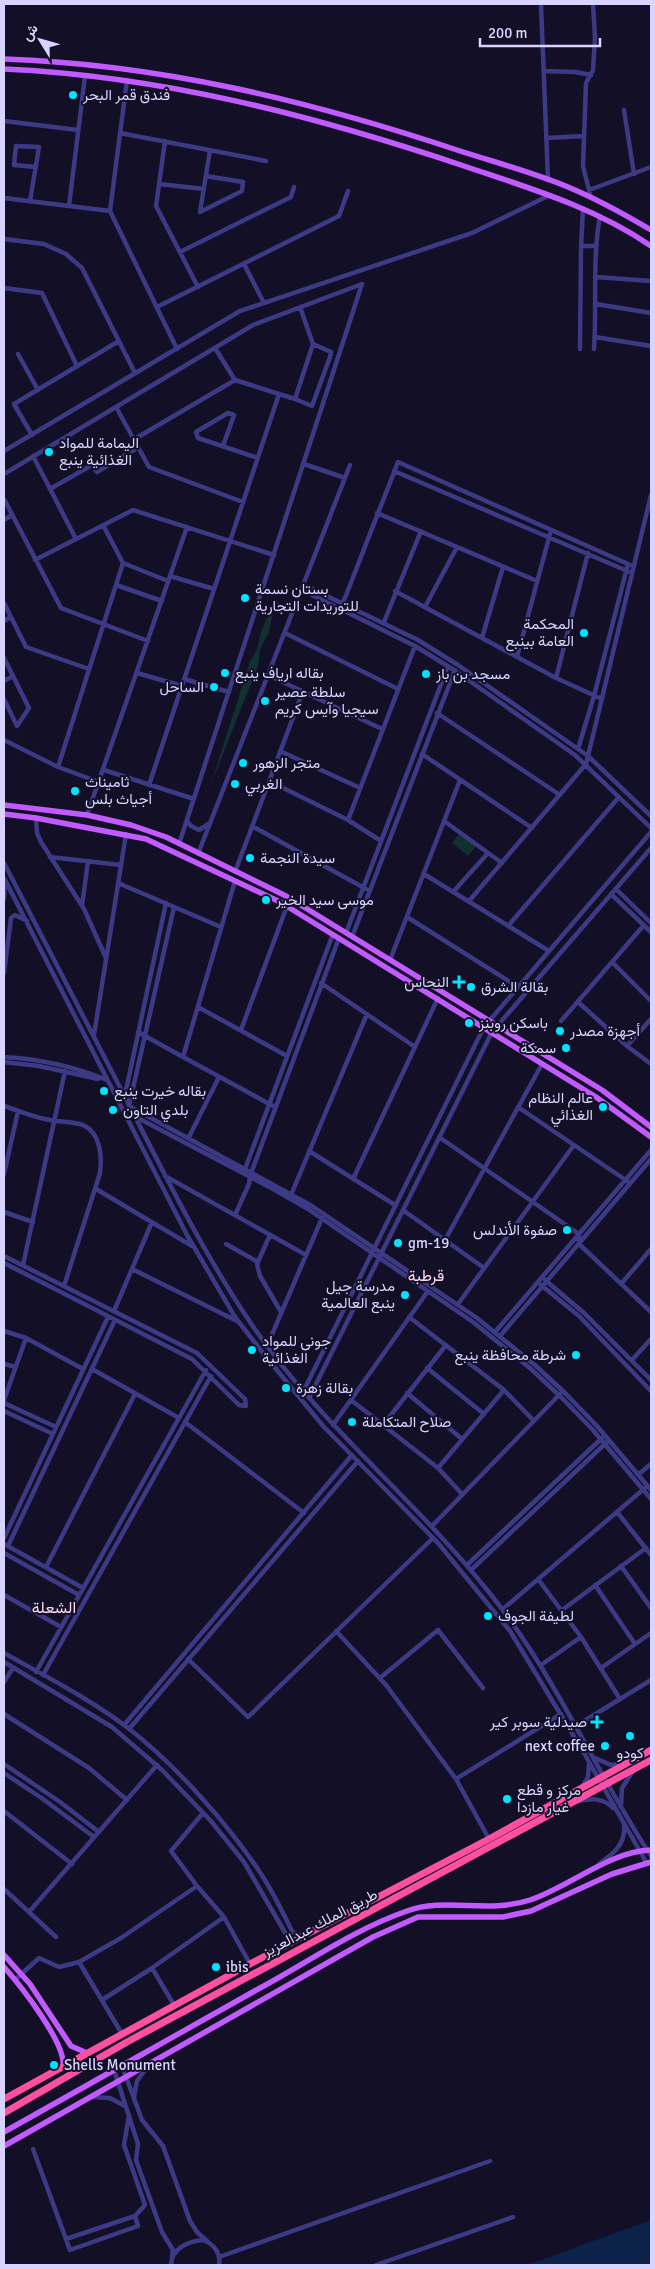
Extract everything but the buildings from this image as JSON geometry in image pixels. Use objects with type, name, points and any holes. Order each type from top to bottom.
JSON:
[{"type":"highway","name":"طريق الملك عبدالعزيز","points":[[4,2099],[250,1964],[489,1839],[651,1750]]},
{"type":"highway","name":"طريق الملك عبدالعزيز","points":[[4,2113],[127,2042],[651,1760]]},
{"type":"main road","points":[[4,59],[56,61],[142,70],[310,105],[408,133],[548,180],[591,198],[651,230]]},
{"type":"main road","points":[[4,69],[46,71],[168,86],[322,121],[375,136],[551,195],[600,216],[651,246]]},
{"type":"main road","points":[[4,805],[87,815],[152,832],[286,896],[602,1090],[651,1127]]},
{"type":"main road","points":[[4,814],[126,834],[159,845],[287,906],[596,1097],[651,1137]]},
{"type":"main road","points":[[4,2132],[337,1945],[405,1912],[431,1905],[486,1907],[505,1906],[530,1900],[585,1873],[640,1851],[650,1852]]},
{"type":"main road","points":[[4,2146],[373,1937],[404,1922],[418,1917],[434,1915],[503,1917],[531,1911],[612,1874],[649,1862]]},
{"type":"main road","points":[[4,1955],[22,1974],[45,2004],[71,2046],[87,2053]]},
{"type":"main road","points":[[4,1968],[37,2010],[62,2051],[64,2056],[63,2067]]},
{"type":"street","points":[[541,4],[548,180]]},
{"type":"street","points":[[591,198],[583,166],[586,83],[593,70],[596,38],[593,4]]},
{"type":"street","points":[[544,71],[575,72],[591,75]]},
{"type":"street","points":[[69,206],[85,76]]},
{"type":"street","points":[[127,80],[110,211],[177,349]]},
{"type":"street","points":[[624,110],[634,174]]},
{"type":"street","points":[[4,122],[78,130]]},
{"type":"street","points":[[120,133],[266,161]]},
{"type":"street","points":[[546,138],[584,136]]},
{"type":"street","points":[[165,142],[156,206],[198,287]]},
{"type":"street","points":[[30,201],[36,167],[39,147],[16,146],[14,165],[36,167]]},
{"type":"street","points":[[206,176],[243,182],[242,191],[200,212],[210,150]]},
{"type":"street","points":[[589,190],[651,167]]},
{"type":"street","points":[[159,184],[204,189]]},
{"type":"street","points":[[180,252],[291,197],[294,186]]},
{"type":"street","points":[[157,308],[340,216],[348,190]]},
{"type":"street","points":[[4,451],[240,311],[472,232],[551,195]]},
{"type":"street","points":[[4,198],[110,211]]},
{"type":"street","points":[[580,349],[583,208]]},
{"type":"street","points":[[594,349],[596,304],[595,246],[600,216]]},
{"type":"street","points":[[4,239],[44,244],[66,254],[82,268],[135,373]]},
{"type":"street","points":[[581,248],[583,246],[595,246]]},
{"type":"street","points":[[244,264],[264,303]]},
{"type":"street","points":[[596,277],[651,280]]},
{"type":"street","points":[[4,474],[253,325],[362,284],[179,844]]},
{"type":"street","points":[[4,288],[42,293],[77,366]]},
{"type":"street","points":[[596,304],[651,313]]},
{"type":"street","points":[[294,399],[313,344],[300,307]]},
{"type":"street","points":[[595,337],[651,346]]},
{"type":"street","points":[[32,435],[14,404],[119,341]]},
{"type":"street","points":[[215,348],[235,380],[312,406],[331,352],[313,344]]},
{"type":"street","points":[[18,354],[38,390]]},
{"type":"street","points":[[330,357],[338,359]]},
{"type":"street","points":[[133,440],[235,380]]},
{"type":"street","points":[[149,785],[279,394]]},
{"type":"street","points":[[316,396],[325,398]]},
{"type":"street","points":[[116,407],[149,468],[243,502]]},
{"type":"street","points":[[223,446],[234,415],[228,413],[196,432],[198,438],[258,458]]},
{"type":"street","points":[[50,489],[92,465],[97,472],[137,448]]},
{"type":"street","points":[[33,456],[76,539]]},
{"type":"street","points":[[343,602],[398,462],[634,566]]},
{"type":"street","points":[[304,464],[345,478]]},
{"type":"street","points":[[198,854],[350,465]]},
{"type":"street","points":[[394,471],[632,573]]},
{"type":"street","points":[[469,901],[586,764],[651,495]]},
{"type":"street","points":[[4,498],[61,608],[148,641]]},
{"type":"street","points":[[35,560],[133,510],[274,555]]},
{"type":"street","points":[[378,513],[537,581]]},
{"type":"street","points":[[4,520],[12,515]]},
{"type":"street","points":[[103,525],[123,563],[169,578],[214,589]]},
{"type":"street","points":[[87,815],[187,527]]},
{"type":"street","points":[[517,657],[551,530]]},
{"type":"street","points":[[384,622],[421,531]]},
{"type":"street","points":[[425,607],[457,547]]},
{"type":"street","points":[[556,678],[590,547]]},
{"type":"street","points":[[58,767],[123,563]]},
{"type":"street","points":[[575,755],[594,696],[628,564]]},
{"type":"street","points":[[482,638],[503,566]]},
{"type":"street","points":[[116,585],[162,601]]},
{"type":"street","points":[[303,587],[343,602],[384,622],[451,660],[588,756],[651,816]]},
{"type":"street","points":[[303,587],[415,646],[454,670],[575,755],[619,796],[651,830],[484,1027],[303,1392]]},
{"type":"street","points":[[395,591],[556,678],[602,699]]},
{"type":"street","points":[[4,603],[26,647],[89,669]]},
{"type":"street","points":[[4,621],[11,617]]},
{"type":"street","points":[[285,633],[398,689]]},
{"type":"street","points":[[348,820],[415,646]]},
{"type":"street","points":[[4,658],[29,708],[17,726],[4,699]]},
{"type":"street","points":[[346,933],[451,660]]},
{"type":"street","points":[[352,937],[437,713],[454,670],[458,665]]},
{"type":"street","points":[[137,673],[182,686]]},
{"type":"street","points":[[268,675],[382,729]]},
{"type":"street","points":[[4,681],[13,676]]},
{"type":"street","points":[[184,679],[229,692]]},
{"type":"street","points":[[235,872],[302,692]]},
{"type":"street","points":[[437,713],[560,795]]},
{"type":"street","points":[[4,740],[58,767],[99,782]]},
{"type":"street","points":[[280,751],[360,788]]},
{"type":"street","points":[[422,754],[532,828]]},
{"type":"street","points":[[104,770],[194,799]]},
{"type":"street","points":[[390,960],[460,780]]},
{"type":"street","points":[[269,781],[348,820],[381,842]]},
{"type":"street","points":[[508,926],[619,796]]},
{"type":"street","points":[[36,818],[37,833],[50,857],[82,906],[106,958]]},
{"type":"street","points":[[187,821],[191,826],[199,830],[210,823]]},
{"type":"street","points":[[444,821],[502,863]]},
{"type":"street","points":[[252,826],[369,891]]},
{"type":"street","points":[[94,1036],[126,834]]},
{"type":"street","points":[[309,1398],[492,1032],[651,848]]},
{"type":"street","points":[[453,892],[488,852]]},
{"type":"street","points":[[50,857],[121,866]]},
{"type":"street","points":[[82,906],[88,861]]},
{"type":"street","points":[[4,862],[165,1176],[226,1286],[266,1346],[303,1392],[432,1526],[503,1609],[541,1665],[594,1757],[602,1778]]},
{"type":"street","points":[[424,874],[549,951]]},
{"type":"street","points":[[4,899],[5,879]]},
{"type":"street","points":[[5,879],[106,1080],[194,1247],[239,1322],[312,1412],[433,1538],[466,1575],[510,1631],[588,1760],[602,1778],[650,1852]]},
{"type":"street","points":[[183,1057],[235,881]]},
{"type":"street","points":[[118,883],[222,927]]},
{"type":"street","points":[[616,889],[650,920]]},
{"type":"street","points":[[611,894],[651,932]]},
{"type":"street","points":[[124,1096],[166,903]]},
{"type":"street","points":[[241,1030],[287,906]]},
{"type":"street","points":[[129,1106],[174,907]]},
{"type":"street","points":[[4,973],[11,918],[15,915],[26,921]]},
{"type":"street","points":[[407,917],[518,987]]},
{"type":"street","points":[[561,1021],[644,925]]},
{"type":"street","points":[[244,1170],[316,980],[336,936]]},
{"type":"street","points":[[235,1215],[249,1184],[251,1174],[322,984],[336,936]]},
{"type":"street","points":[[612,962],[651,1001]]},
{"type":"street","points":[[316,980],[414,1047]]},
{"type":"street","points":[[353,1178],[438,998]]},
{"type":"street","points":[[578,1002],[627,1046],[651,1064]]},
{"type":"street","points":[[198,1007],[288,1056]]},
{"type":"street","points":[[291,1196],[366,1014]]},
{"type":"street","points":[[627,1046],[651,1019]]},
{"type":"street","points":[[138,1032],[276,1107]]},
{"type":"street","points":[[4,1056],[62,1064],[106,1080]]},
{"type":"street","points":[[4,1062],[65,1071],[106,1080]]},
{"type":"street","points":[[445,1240],[542,1064]]},
{"type":"street","points":[[23,1265],[65,1071]]},
{"type":"street","points":[[189,1137],[219,1077]]},
{"type":"street","points":[[4,1106],[54,1121],[85,1126],[93,1133],[99,1146],[102,1160],[96,1189],[64,1286]]},
{"type":"street","points":[[129,1106],[189,1137],[291,1196],[373,1250],[473,1322],[531,1369],[648,1488]]},
{"type":"street","points":[[518,1107],[628,1182]]},
{"type":"street","points":[[4,1174],[18,1110]]},
{"type":"street","points":[[135,1116],[244,1170]]},
{"type":"street","points":[[439,1137],[579,1234]]},
{"type":"street","points":[[4,1139],[11,1141]]},
{"type":"street","points":[[458,1304],[574,1145]]},
{"type":"street","points":[[500,1336],[579,1244],[651,1150]]},
{"type":"street","points":[[309,1151],[395,1205]]},
{"type":"street","points":[[495,1332],[579,1234],[651,1159]]},
{"type":"street","points":[[165,1176],[306,1255]]},
{"type":"street","points":[[96,1189],[194,1247]]},
{"type":"street","points":[[291,1196],[373,1250]]},
{"type":"street","points":[[403,1210],[484,1268]]},
{"type":"street","points":[[4,1212],[33,1222]]},
{"type":"street","points":[[266,1346],[322,1218]]},
{"type":"street","points":[[114,1311],[152,1222]]},
{"type":"street","points":[[579,1234],[579,1244],[651,1312]]},
{"type":"street","points":[[270,1235],[258,1262],[260,1276],[281,1312]]},
{"type":"street","points":[[226,1244],[258,1262]]},
{"type":"street","points":[[621,1284],[651,1249]]},
{"type":"street","points":[[380,1255],[458,1304],[500,1336],[563,1391],[605,1435],[638,1474],[648,1488],[651,1499]]},
{"type":"street","points":[[4,1256],[197,1353],[245,1399],[246,1406],[239,1404],[206,1370],[192,1359],[4,1264]]},
{"type":"street","points":[[132,1269],[239,1322]]},
{"type":"street","points":[[542,1278],[584,1313],[651,1380]]},
{"type":"street","points":[[538,1282],[579,1316],[651,1390]]},
{"type":"street","points":[[333,1425],[428,1291]]},
{"type":"street","points":[[4,1538],[108,1317]]},
{"type":"street","points":[[409,1317],[504,1390],[534,1421]]},
{"type":"street","points":[[83,1588],[6,1545],[116,1320]]},
{"type":"street","points":[[4,1331],[26,1338],[83,1369]]},
{"type":"street","points":[[26,1338],[4,1402],[56,1427]]},
{"type":"street","points":[[628,1365],[651,1339]]},
{"type":"street","points":[[383,1424],[446,1345]]},
{"type":"street","points":[[4,1364],[16,1367]]},
{"type":"street","points":[[428,1368],[484,1414]]},
{"type":"street","points":[[92,1369],[179,1418]]},
{"type":"street","points":[[36,1672],[206,1370]]},
{"type":"street","points":[[43,1675],[211,1376]]},
{"type":"street","points":[[438,1468],[504,1390]]},
{"type":"street","points":[[432,1526],[563,1391]]},
{"type":"street","points":[[407,1393],[462,1439]]},
{"type":"street","points":[[46,1567],[136,1394]]},
{"type":"street","points":[[351,1400],[438,1468],[462,1494]]},
{"type":"street","points":[[4,1411],[53,1434]]},
{"type":"street","points":[[185,1422],[304,1512]]},
{"type":"street","points":[[467,1565],[605,1435]]},
{"type":"street","points":[[471,1570],[609,1440]]},
{"type":"street","points":[[124,1725],[352,1455]]},
{"type":"street","points":[[129,1729],[358,1460]]},
{"type":"street","points":[[638,1474],[651,1464]]},
{"type":"street","points":[[503,1609],[648,1488]]},
{"type":"street","points":[[617,1512],[651,1556]]},
{"type":"street","points":[[188,1660],[248,1716],[433,1538]]},
{"type":"street","points":[[562,1610],[646,1548]]},
{"type":"street","points":[[4,1553],[79,1596]]},
{"type":"street","points":[[621,1566],[651,1608]]},
{"type":"street","points":[[538,1578],[581,1637],[620,1699]]},
{"type":"street","points":[[595,1585],[635,1644]]},
{"type":"street","points":[[4,1595],[61,1627]]},
{"type":"street","points":[[380,1678],[438,1630],[483,1688]]},
{"type":"street","points":[[336,1631],[380,1678],[456,1779],[489,1839]]},
{"type":"street","points":[[600,1668],[651,1634]]},
{"type":"street","points":[[541,1665],[581,1637]]},
{"type":"street","points":[[4,1653],[124,1725],[168,1763],[233,1836],[264,1878],[292,1930],[297,1935],[304,1936]]},
{"type":"street","points":[[4,1662],[112,1727],[157,1765],[231,1845],[258,1882],[287,1936],[288,1941],[285,1946]]},
{"type":"street","points":[[4,1682],[14,1668]]},
{"type":"street","points":[[576,1726],[651,1680]]},
{"type":"street","points":[[4,1714],[75,1758],[127,1800]]},
{"type":"street","points":[[456,1779],[561,1714]]},
{"type":"street","points":[[594,1757],[611,1765],[630,1763]]},
{"type":"street","points":[[580,1789],[588,1776],[588,1760]]},
{"type":"street","points":[[4,1764],[60,1802],[99,1832]]},
{"type":"street","points":[[29,1912],[157,1765]]},
{"type":"street","points":[[622,1808],[620,1796],[622,1788],[633,1770]]},
{"type":"street","points":[[4,1773],[94,1837]]},
{"type":"street","points":[[606,1785],[616,1810],[640,1851],[649,1862]]},
{"type":"street","points":[[573,1803],[600,1800],[608,1802],[616,1810]]},
{"type":"street","points":[[4,1811],[72,1864]]},
{"type":"street","points":[[203,1813],[171,1851],[224,1918],[250,1964]]},
{"type":"street","points":[[585,1873],[608,1857],[620,1844],[624,1823]]},
{"type":"street","points":[[15,1980],[39,1958],[59,1968],[79,1962],[121,1938],[197,1886]]},
{"type":"street","points":[[4,1889],[56,1937]]},
{"type":"street","points":[[102,2000],[224,1918]]},
{"type":"street","points":[[79,1962],[122,2034]]},
{"type":"street","points":[[152,1968],[174,2005]]},
{"type":"street","points":[[134,2100],[137,2082],[150,2064]]},
{"type":"street","points":[[122,2066],[142,2120],[163,2146],[193,2227],[214,2246],[219,2257],[219,2265]]},
{"type":"street","points":[[114,2070],[138,2144],[136,2160],[162,2232],[173,2250],[171,2265]]},
{"type":"street","points":[[89,2098],[110,2098],[126,2107]]},
{"type":"street","points":[[66,2239],[135,2216],[145,2205],[124,2145],[129,2115]]},
{"type":"street","points":[[33,2149],[70,2250],[138,2226],[135,2216]]},
{"type":"street","points":[[219,2257],[490,2161]]},
{"type":"street","points":[[376,2265],[513,2217]]},
{"type":"street","points":[[172,2256],[182,2246],[197,2241],[208,2242]]},
{"type":"green space","points":[[273,601],[279,602],[273,612],[269,632],[260,650],[258,666],[211,784],[250,661],[257,648]]},
{"type":"green space","points":[[459,834],[476,846],[468,856],[452,843]]},
{"type":"water","points":[[651,2220],[651,2265],[527,2265]]},
{"type":"place","name":"فندق قمر البحر","points":[[73,95]]},
{"type":"place","name":"اليمامة للمواد الغذائية ينبع","points":[[49,452]]},
{"type":"place","name":"بستان نسمة للتوريدات التجارية","points":[[245,598]]},
{"type":"place","name":"المحكمة العامة بينبع","points":[[584,633]]},
{"type":"place","name":"بقاله ارياف ينبع","points":[[225,673]]},
{"type":"place","name":"مسجد بن باز","points":[[426,674]]},
{"type":"place","name":"الساحل","points":[[214,687]]},
{"type":"place","name":"سلطة عصير سيجيا وآيس كريم","points":[[265,701]]},
{"type":"place","name":"متجر الزهور","points":[[243,763]]},
{"type":"place","name":"الغربي","points":[[235,784]]},
{"type":"place","name":"ثاميناث أجياث بلس","points":[[75,791]]},
{"type":"place","name":"سيدة النجمة","points":[[250,858]]},
{"type":"place","name":"موسى سيد الخير","points":[[266,900]]},
{"type":"place","name":"النحاس","points":[[459,982]]},
{"type":"place","name":"بقالة الشرق","points":[[471,987]]},
{"type":"place","name":"باسكن روبنز","points":[[469,1023]]},
{"type":"place","name":"أجهزة مصدر","points":[[560,1031]]},
{"type":"place","name":"سمكة","points":[[566,1048]]},
{"type":"place","name":"بقاله خيرت ينبع","points":[[104,1091]]},
{"type":"place","name":"عالم النظام الغذائي","points":[[603,1107]]},
{"type":"place","name":"بلدي التاون","points":[[113,1110]]},
{"type":"place","name":"صفوة الأندلس","points":[[567,1230]]},
{"type":"place","name":"gm-19","points":[[398,1243]]},
{"type":"place","name":"مدرسة جيل ينبع العالمية","points":[[405,1295]]},
{"type":"place","name":"جوني للمواد الغذائية","points":[[252,1350]]},
{"type":"place","name":"شرطة محافظة ينبع","points":[[576,1355]]},
{"type":"place","name":"بقالة زهرة","points":[[286,1388]]},
{"type":"place","name":"صلاح المتكاملة","points":[[352,1422]]},
{"type":"place","name":"لطيفة الجوف","points":[[488,1616]]},
{"type":"place","name":"صيدلية سوبر كير","points":[[597,1722]]},
{"type":"place","name":"كودو","points":[[630,1736]]},
{"type":"place","name":"next coffee","points":[[605,1746]]},
{"type":"place","name":"مركز و قطع غيار مازدا","points":[[507,1799]]},
{"type":"place","name":"ibis","points":[[216,1967]]},
{"type":"place","name":"Shells Monument","points":[[54,2065]]},
{"type":"district","name":"قرطبة","points":[[426,1275]]},
{"type":"district","name":"الشعلة","points":[[54,1607]]}]
